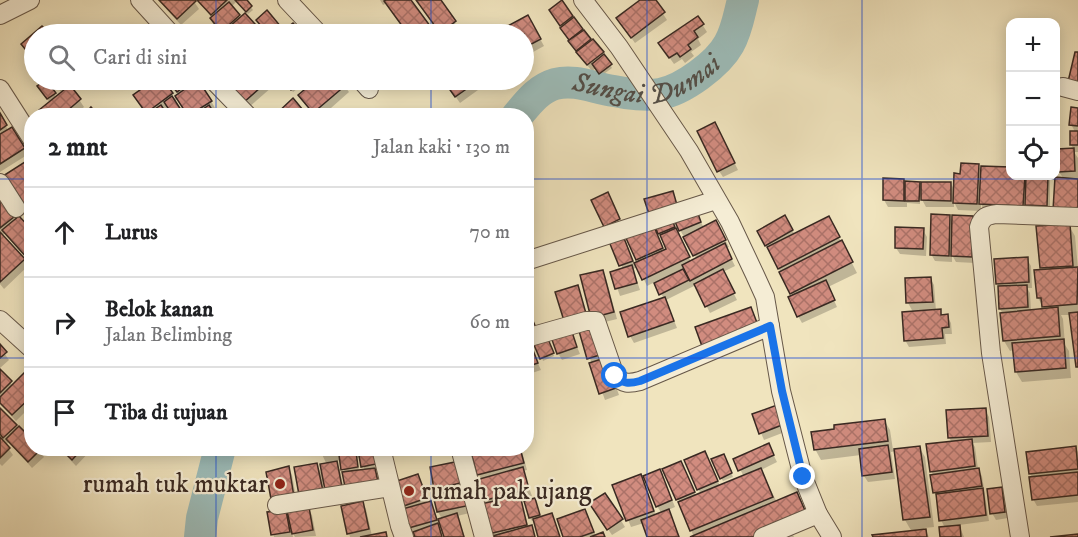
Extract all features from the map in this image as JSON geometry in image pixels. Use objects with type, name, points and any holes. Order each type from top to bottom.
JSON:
[{"type":"street","points":[[140,0],[162,24]]},
{"type":"street","points":[[287,0],[310,24]]},
{"type":"street","points":[[583,0],[619,47],[689,151],[729,222],[765,297],[782,391],[803,477],[818,514],[832,537]]},
{"type":"street","points":[[0,15],[22,2]]},
{"type":"street","points":[[0,88],[24,126]]},
{"type":"street","points":[[223,90],[240,108]]},
{"type":"street","points":[[0,183],[16,208]]},
{"type":"street","points":[[534,258],[716,200]]},
{"type":"street","points":[[1020,537],[991,353],[979,227],[981,220],[988,215],[997,214],[1078,217]]},
{"type":"street","points":[[0,320],[24,342]]},
{"type":"street","points":[[534,336],[586,321],[596,321],[615,376],[630,384],[770,326]]},
{"type":"street","points":[[383,456],[404,537]]},
{"type":"street","points":[[462,456],[484,537]]},
{"type":"street","points":[[277,505],[390,488]]},
{"type":"street","points":[[763,537],[818,514]]},
{"type":"building","points":[[159,0],[195,0],[196,1],[177,19]]},
{"type":"building","points":[[197,0],[227,0],[211,15]]},
{"type":"building","points":[[235,0],[247,0],[252,6],[246,12]]},
{"type":"building","points":[[411,0],[429,24],[401,24],[384,1]]},
{"type":"building","points":[[416,0],[441,0],[456,21],[452,24],[433,24]]},
{"type":"building","points":[[562,0],[573,16],[560,26],[549,10]]},
{"type":"building","points":[[640,0],[656,0],[665,12],[631,38],[616,18]]},
{"type":"building","points":[[229,2],[240,15],[230,24],[215,24],[210,18]]},
{"type":"building","points":[[267,10],[279,24],[259,24],[256,20]]},
{"type":"building","points":[[245,13],[255,24],[232,24]]},
{"type":"building","points":[[528,15],[533,24],[511,24]]},
{"type":"building","points":[[698,16],[704,24],[694,31],[698,37],[688,45],[691,49],[680,57],[677,53],[669,58],[658,43]]},
{"type":"building","points":[[574,17],[583,29],[569,40],[560,28]]},
{"type":"building","points":[[534,26],[541,39],[534,43]]},
{"type":"building","points":[[584,30],[591,39],[576,51],[568,41]]},
{"type":"building","points":[[593,39],[604,52],[587,65],[576,52]]},
{"type":"building","points":[[1075,52],[1078,52],[1078,89],[1067,86]]},
{"type":"building","points":[[604,54],[612,64],[599,74],[592,64]]},
{"type":"building","points":[[40,90],[54,90],[56,93],[47,99]]},
{"type":"building","points":[[64,90],[74,90],[81,99],[70,108],[41,108]]},
{"type":"building","points":[[140,90],[171,90],[173,93],[153,108],[142,108],[133,95]]},
{"type":"building","points":[[184,90],[205,90],[212,101],[201,108],[183,108],[175,96]]},
{"type":"building","points":[[232,90],[258,90],[243,103]]},
{"type":"building","points":[[304,90],[340,90],[319,108],[309,108],[298,95]]},
{"type":"building","points":[[450,90],[465,90],[455,97]]},
{"type":"building","points":[[172,96],[180,108],[168,108],[164,102]]},
{"type":"building","points":[[293,98],[301,108],[282,108]]},
{"type":"building","points":[[1071,107],[1078,108],[1078,126],[1069,125]]},
{"type":"building","points":[[0,113],[7,125],[0,130]]},
{"type":"building","points":[[715,122],[735,163],[717,172],[697,131]]},
{"type":"building","points":[[12,127],[24,149],[0,164],[0,134]]},
{"type":"building","points":[[1070,131],[1078,131],[1078,145],[1070,145]]},
{"type":"building","points":[[1074,148],[1075,171],[1060,172],[1060,149]]},
{"type":"building","points":[[24,162],[24,204],[22,205],[3,176]]},
{"type":"building","points":[[961,163],[979,164],[977,204],[953,203],[954,173],[960,174]]},
{"type":"building","points":[[981,166],[1006,167],[1006,180],[1025,180],[1023,206],[979,204]]},
{"type":"building","points":[[1060,177],[1078,179],[1078,211],[1053,210],[1055,180],[1060,180]]},
{"type":"building","points":[[883,178],[904,179],[904,201],[883,200]]},
{"type":"building","points":[[1026,180],[1048,180],[1047,206],[1025,205]]},
{"type":"building","points":[[905,181],[920,182],[919,201],[905,201]]},
{"type":"building","points":[[921,182],[951,182],[951,201],[921,200]]},
{"type":"building","points":[[0,189],[19,213],[0,228]]},
{"type":"building","points":[[673,191],[677,205],[649,214],[644,199]]},
{"type":"building","points":[[608,192],[620,219],[604,227],[591,200]]},
{"type":"building","points":[[696,208],[701,222],[679,231],[673,217]]},
{"type":"building","points":[[931,214],[950,215],[949,256],[930,255]]},
{"type":"building","points":[[785,215],[793,230],[765,246],[757,231]]},
{"type":"building","points":[[952,215],[973,216],[972,257],[951,256]]},
{"type":"building","points":[[19,216],[24,221],[24,255],[2,230]]},
{"type":"building","points":[[829,216],[840,237],[778,269],[767,247]]},
{"type":"building","points":[[671,217],[675,227],[658,234],[654,224]]},
{"type":"building","points":[[716,220],[726,240],[693,256],[683,237]]},
{"type":"building","points":[[653,224],[663,248],[636,260],[625,236]]},
{"type":"building","points":[[1070,224],[1073,266],[1040,268],[1036,226]]},
{"type":"building","points":[[895,227],[924,228],[923,249],[895,248]]},
{"type":"building","points":[[676,228],[690,257],[642,280],[634,263],[666,249],[660,235]]},
{"type":"building","points":[[0,232],[24,260],[0,282]]},
{"type":"building","points":[[622,233],[633,261],[619,266],[608,239]]},
{"type":"building","points":[[842,240],[853,262],[790,294],[779,272]]},
{"type":"building","points":[[725,243],[732,259],[690,281],[682,265]]},
{"type":"building","points":[[1028,257],[1029,282],[996,284],[994,259]]},
{"type":"building","points":[[632,265],[637,283],[615,289],[610,272]]},
{"type":"building","points":[[1078,267],[1077,304],[1042,307],[1041,298],[1037,298],[1034,270]]},
{"type":"building","points":[[683,269],[689,280],[659,295],[654,283]]},
{"type":"building","points":[[723,269],[735,293],[705,307],[694,284]]},
{"type":"building","points":[[603,270],[614,312],[591,318],[580,275]]},
{"type":"building","points":[[931,277],[933,302],[906,303],[905,278]]},
{"type":"building","points":[[826,280],[835,300],[797,317],[788,297]]},
{"type":"building","points":[[578,285],[587,317],[565,324],[555,292]]},
{"type":"building","points":[[1027,285],[1028,307],[999,309],[998,286]]},
{"type":"building","points":[[665,297],[674,321],[628,337],[620,312]]},
{"type":"building","points":[[751,307],[759,328],[703,349],[695,327]]},
{"type":"building","points":[[1058,307],[1060,336],[1003,341],[1000,313]]},
{"type":"building","points":[[941,309],[941,315],[948,314],[949,327],[942,328],[943,338],[904,341],[902,312]]},
{"type":"building","points":[[1078,312],[1078,367],[1076,367],[1069,313]]},
{"type":"building","points":[[594,325],[603,354],[587,359],[579,331]]},
{"type":"building","points":[[570,326],[577,347],[557,354],[550,334]]},
{"type":"building","points":[[548,339],[554,353],[540,359],[534,345]]},
{"type":"building","points":[[1064,339],[1066,368],[1015,372],[1012,343]]},
{"type":"building","points":[[0,344],[7,352],[0,358]]},
{"type":"building","points":[[534,353],[538,363],[534,364]]},
{"type":"building","points":[[605,358],[616,388],[599,394],[589,363]]},
{"type":"building","points":[[0,369],[12,381],[0,393]]},
{"type":"building","points":[[24,373],[24,404],[12,415],[0,403],[0,397]]},
{"type":"building","points":[[780,404],[787,423],[759,434],[752,414]]},
{"type":"building","points":[[0,408],[17,425],[3,438],[0,434]]},
{"type":"building","points":[[986,408],[988,436],[948,438],[946,410]]},
{"type":"building","points":[[885,419],[888,441],[814,450],[811,432],[834,429],[834,425]]},
{"type":"building","points":[[19,426],[24,431],[24,456],[34,456],[28,462],[6,439]]},
{"type":"building","points":[[0,437],[10,448],[0,458]]},
{"type":"building","points":[[972,439],[975,466],[930,472],[926,444]]},
{"type":"building","points":[[769,443],[774,455],[738,471],[733,459]]},
{"type":"building","points":[[888,445],[892,472],[862,476],[859,449]]},
{"type":"building","points":[[920,446],[930,517],[903,520],[894,449]]},
{"type":"building","points":[[1076,446],[1078,469],[1029,474],[1026,452]]},
{"type":"building","points":[[705,451],[718,481],[697,490],[684,460]]},
{"type":"building","points":[[724,454],[732,473],[720,479],[711,459]]},
{"type":"building","points":[[339,456],[357,456],[358,467],[341,470]]},
{"type":"building","points":[[359,456],[374,456],[376,464],[361,467]]},
{"type":"building","points":[[472,456],[522,456],[524,463],[477,475]]},
{"type":"building","points":[[337,461],[342,487],[325,490],[320,464]]},
{"type":"building","points":[[460,461],[465,482],[434,489],[430,467]]},
{"type":"building","points":[[681,461],[695,492],[676,500],[662,469]]},
{"type":"building","points":[[317,463],[323,491],[299,495],[294,467]]},
{"type":"building","name":"rumah tuk muktar","points":[[289,466],[294,497],[271,499],[266,472]]},
{"type":"building","points":[[523,467],[529,489],[482,501],[476,480]]},
{"type":"building","points":[[375,468],[378,482],[345,487],[342,472]]},
{"type":"building","points":[[761,468],[773,497],[690,531],[678,502]]},
{"type":"building","points":[[979,468],[982,486],[933,493],[930,475]]},
{"type":"building","points":[[660,469],[672,500],[656,507],[643,476]]},
{"type":"building","points":[[1078,472],[1078,495],[1032,500],[1029,477]]},
{"type":"building","name":"rumah pak ujang","points":[[418,474],[427,498],[398,508],[391,483]]},
{"type":"building","points":[[641,474],[654,511],[626,521],[612,485]]},
{"type":"building","points":[[1002,487],[1005,512],[990,514],[987,489]]},
{"type":"building","points":[[467,488],[471,505],[437,512],[433,495]]},
{"type":"building","points":[[983,488],[986,515],[939,521],[936,494]]},
{"type":"building","points":[[797,492],[807,515],[754,537],[690,537]]},
{"type":"building","points":[[605,493],[623,519],[607,530],[589,503]]},
{"type":"building","points":[[520,495],[527,525],[488,534],[481,504]]},
{"type":"building","points":[[535,498],[540,515],[529,518],[524,501]]},
{"type":"building","points":[[363,501],[369,529],[347,534],[341,506]]},
{"type":"building","points":[[431,501],[437,520],[405,529],[399,510]]},
{"type":"building","points":[[309,507],[313,530],[292,534],[287,511]]},
{"type":"building","points":[[585,509],[594,532],[580,537],[563,537],[557,519]]},
{"type":"building","points":[[669,509],[679,537],[647,537],[641,520]]},
{"type":"building","points":[[286,510],[290,532],[271,535],[267,512]]},
{"type":"building","points":[[457,513],[464,537],[444,537],[438,519]]},
{"type":"building","points":[[552,513],[560,537],[538,537],[533,519]]},
{"type":"building","points":[[438,523],[442,537],[415,537],[413,532]]},
{"type":"building","points":[[532,525],[535,537],[489,537]]},
{"type":"building","points":[[960,525],[961,537],[940,537],[939,527]]},
{"type":"building","points":[[926,529],[927,537],[873,537],[872,535]]},
{"type":"building","points":[[386,532],[387,537],[360,537]]},
{"type":"building","points":[[603,532],[605,537],[590,537]]},
{"type":"building","points":[[1078,534],[1078,537],[1050,537]]},
{"type":"waterway","name":"Sungai Dumai","points":[[523,108],[538,93],[549,86],[563,83],[577,83],[643,95],[669,92],[699,75],[724,52],[734,33],[743,0]]},
{"type":"waterway","name":"Sungai Dumai","points":[[200,537],[202,518],[218,456]]},
{"type":"place","name":"rumah tuk muktar","points":[[280,484]]},
{"type":"place","name":"rumah pak ujang","points":[[409,491]]},
{"type":"route","points":[[615,376],[630,384],[640,381],[770,326],[782,391],[803,477]]}]
